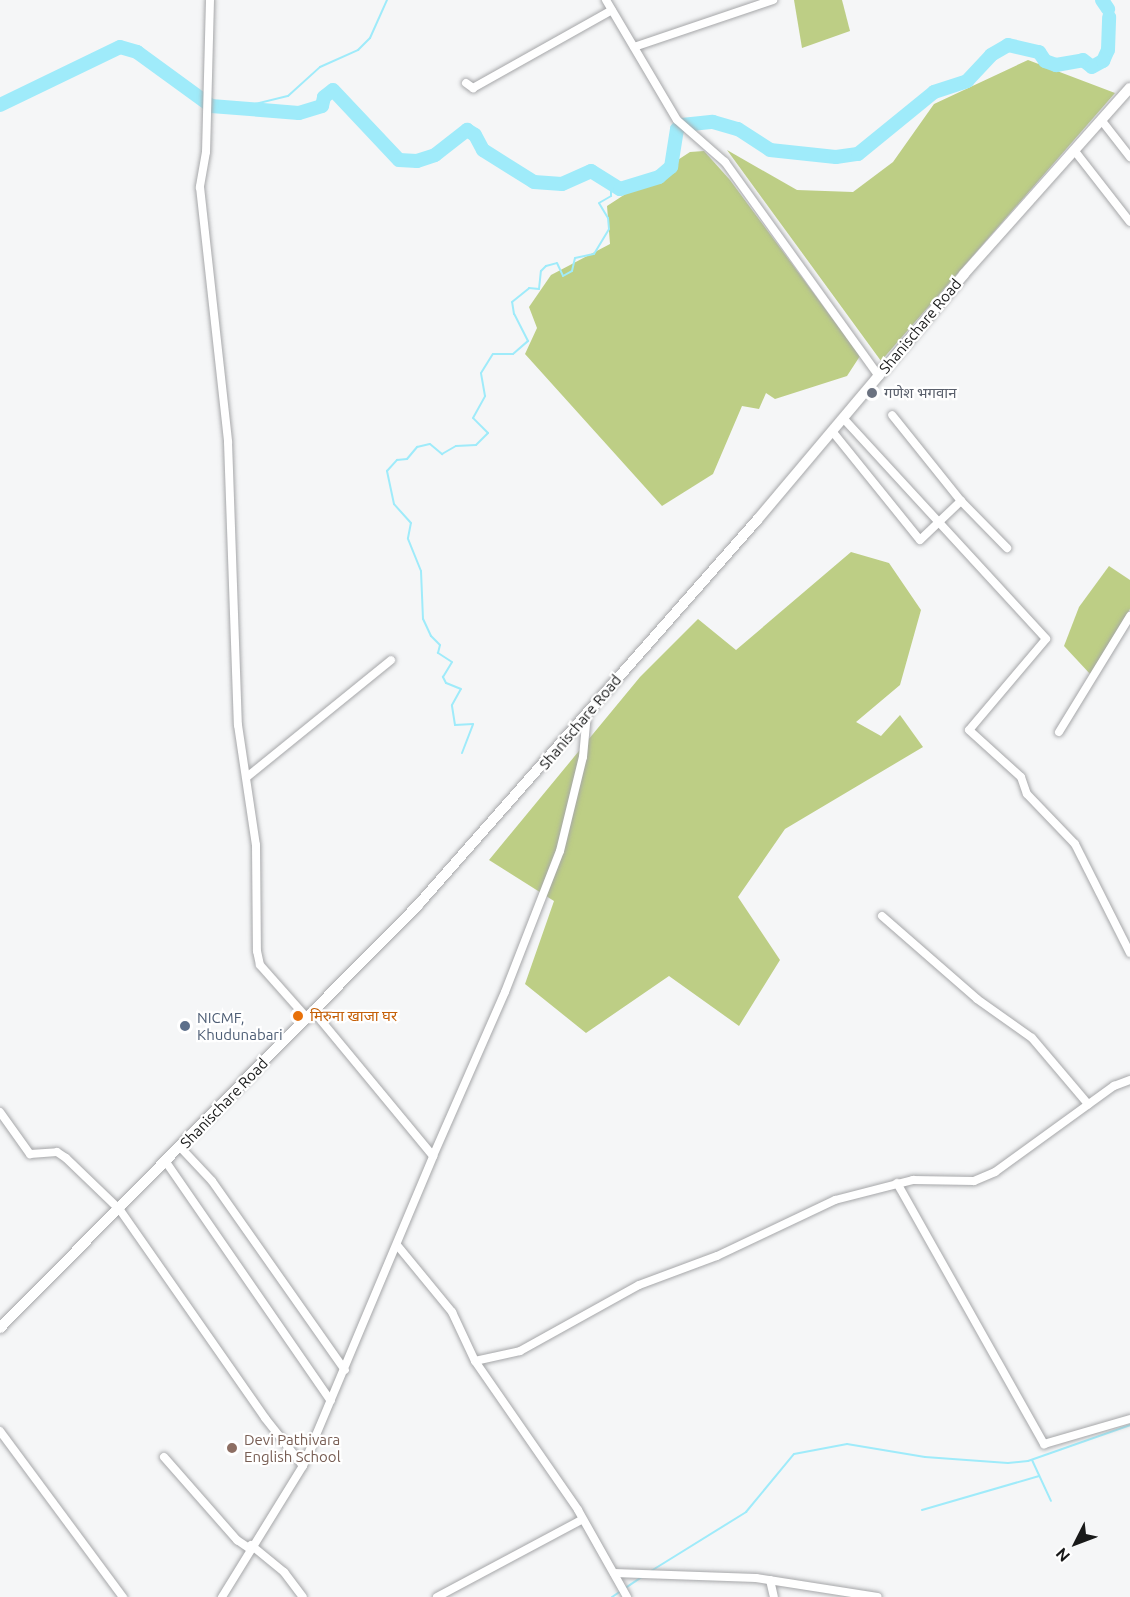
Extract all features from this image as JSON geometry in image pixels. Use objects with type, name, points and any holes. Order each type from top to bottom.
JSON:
[{"type":"street","points":[[210,0],[207,114],[200,187],[228,442],[238,725],[248,776],[256,845],[257,951],[261,965],[311,1015],[433,1156]]},
{"type":"street","points":[[606,0],[677,120],[725,162],[879,376]]},
{"type":"street","points":[[634,47],[773,0]]},
{"type":"street","points":[[466,83],[473,88],[612,10]]},
{"type":"street","name":"Shanischare Road","points":[[0,1328],[120,1210],[418,905],[1074,150],[1130,90]]},
{"type":"street","points":[[1102,121],[1130,157]]},
{"type":"street","points":[[1074,150],[1130,222]]},
{"type":"street","points":[[892,415],[961,501],[1007,548]]},
{"type":"street","points":[[843,417],[1046,639],[969,730],[1021,777],[1027,794],[1075,844],[1130,953]]},
{"type":"street","points":[[832,431],[920,540],[961,501]]},
{"type":"street","points":[[1059,732],[1130,616]]},
{"type":"street","points":[[248,776],[391,660]]},
{"type":"street","points":[[222,1597],[250,1547],[303,1466],[433,1156],[508,985],[560,851],[577,784],[587,713]]},
{"type":"street","points":[[882,916],[977,999],[1032,1038],[1088,1104]]},
{"type":"street","points":[[475,1361],[520,1351],[639,1286],[717,1257],[811,1209],[897,1183],[974,1181],[1031,1148],[1088,1104],[1130,1080]]},
{"type":"street","points":[[0,1112],[30,1154],[57,1152],[120,1210],[264,1418],[303,1466]]},
{"type":"street","points":[[181,1148],[212,1181],[345,1370]]},
{"type":"street","points":[[166,1162],[331,1401]]},
{"type":"street","points":[[897,1183],[1044,1444],[1130,1419]]},
{"type":"street","points":[[397,1245],[452,1312],[475,1361],[581,1520],[627,1597]]},
{"type":"street","points":[[0,1431],[123,1597]]},
{"type":"street","points":[[164,1457],[237,1540],[284,1572],[303,1597]]},
{"type":"street","points":[[437,1597],[581,1520]]},
{"type":"street","points":[[614,1573],[770,1580],[878,1597]]},
{"type":"street","points":[[770,1580],[774,1597]]},
{"type":"green space","points":[[794,0],[842,0],[850,31],[802,48]]},
{"type":"green space","points":[[1028,60],[1115,93],[881,361],[727,150],[797,190],[853,192],[893,162],[934,104]]},
{"type":"green space","points":[[704,151],[730,180],[860,356],[847,376],[775,399],[766,393],[759,409],[742,406],[713,474],[662,506],[525,354],[537,328],[529,307],[551,275],[610,244],[607,206],[690,152]]},
{"type":"green space","points":[[851,552],[889,563],[921,610],[900,685],[856,722],[881,736],[900,715],[923,747],[785,829],[738,897],[780,960],[739,1026],[669,976],[586,1033],[525,984],[554,901],[489,860],[640,677],[698,619],[736,650]]},
{"type":"green space","points":[[1109,566],[1130,580],[1130,609],[1091,675],[1064,646],[1079,607]]},
{"type":"waterway","points":[[238,108],[288,96],[320,67],[358,50],[370,38],[387,0]]},
{"type":"waterway","points":[[1102,0],[1108,9]]},
{"type":"waterway","points":[[0,105],[120,47],[137,52],[211,106],[299,113],[322,106],[324,97],[333,90],[399,160],[417,161],[435,155],[467,130],[475,135],[483,150],[534,182],[562,184],[591,171],[620,189],[659,177],[671,167],[677,129],[682,125],[713,122],[738,129],[770,150],[836,157],[858,154],[934,92],[967,81],[991,55],[1008,45],[1039,52],[1045,61],[1056,65],[1083,60],[1092,67],[1103,61],[1108,50],[1109,17]]},
{"type":"waterway","points":[[462,753],[473,724],[455,725],[452,705],[461,689],[446,683],[443,677],[452,662],[438,653],[440,645],[431,636],[423,619],[421,571],[408,538],[411,523],[394,504],[387,471],[397,460],[407,459],[417,447],[430,444],[442,454],[456,446],[476,445],[488,433],[473,418],[485,396],[481,373],[493,354],[513,354],[528,341],[514,314],[512,302],[529,288],[539,289],[541,271],[546,266],[557,263],[563,276],[572,271],[575,258],[594,254],[609,229],[608,218],[599,203],[611,196],[611,185]]},
{"type":"waterway","points":[[651,1571],[746,1512],[794,1454],[847,1444],[925,1457],[1008,1463],[1028,1461],[1130,1425]]},
{"type":"waterway","points":[[1032,1460],[1051,1501]]},
{"type":"waterway","points":[[922,1510],[1039,1476]]},
{"type":"waterway","points":[[612,1597],[642,1577]]},
{"type":"place","name":"गणेश भगवान","points":[[872,393]]},
{"type":"place","name":"मिरुना खाजा घर","points":[[298,1016]]},
{"type":"place","name":"NICMF, Khudunabari","points":[[185,1026]]},
{"type":"place","name":"Devi Pathivara English School","points":[[232,1448]]}]
